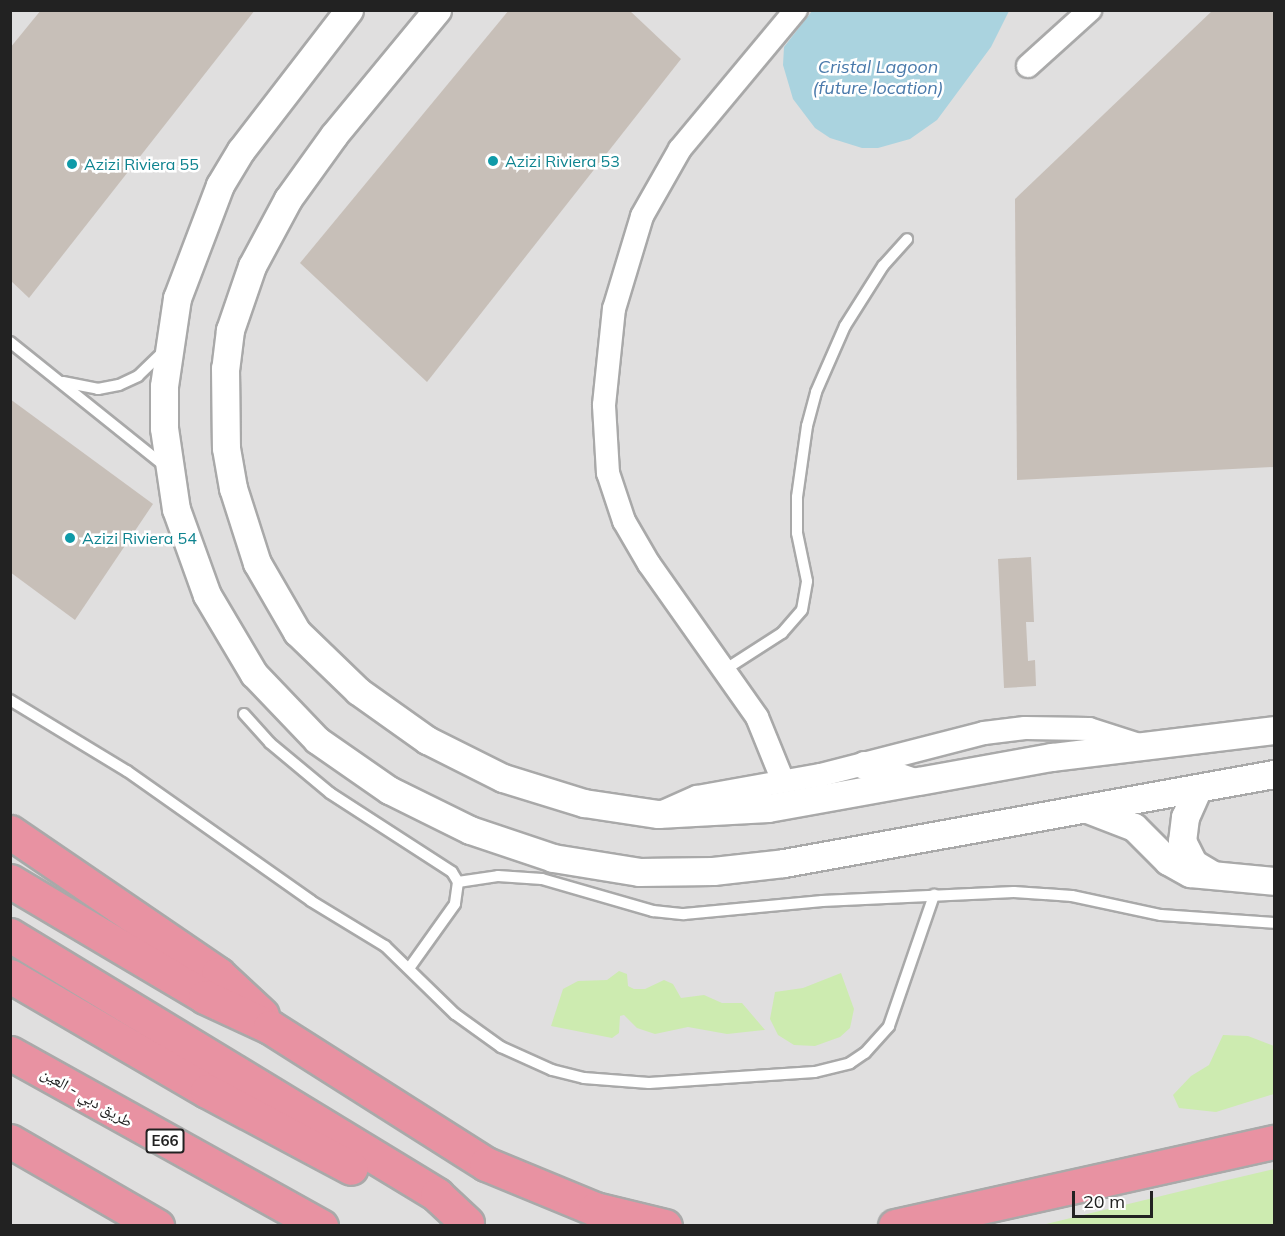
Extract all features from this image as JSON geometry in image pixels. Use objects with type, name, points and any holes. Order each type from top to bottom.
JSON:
[{"type":"highway","points":[[10,832],[233,985],[270,1027]]},
{"type":"highway","points":[[10,881],[205,997],[270,1027],[486,1164],[595,1209],[665,1226]]},
{"type":"highway","points":[[10,935],[437,1195],[470,1224]]},
{"type":"highway","points":[[10,976],[207,1091],[400,1195],[470,1224]]},
{"type":"highway","name":"طريق دبي - العين","points":[[10,1053],[321,1226]]},
{"type":"highway","points":[[10,1141],[157,1226]]},
{"type":"highway","points":[[895,1226],[1275,1142]]},
{"type":"street","points":[[349,10],[242,150],[220,185],[188,260],[167,345],[164,407],[168,468],[185,538],[207,595],[254,674],[284,708],[353,768],[389,790],[511,846],[596,867],[639,872],[713,872],[784,863],[1275,774]]},
{"type":"street","points":[[437,10],[310,166],[268,232],[252,266],[231,330],[224,408],[231,478],[243,526],[275,599],[297,632],[334,670],[392,717],[427,740],[503,778],[584,803],[658,814],[768,808],[1052,757],[1275,730]]},
{"type":"street","points":[[783,781],[768,738],[726,669],[636,544],[615,498],[604,443],[607,357],[626,262],[642,216],[661,178],[680,148],[796,10]]},
{"type":"street","points":[[1028,66],[1090,10]]},
{"type":"street","points":[[658,814],[697,797],[864,765],[949,740],[1025,728],[1089,729],[1145,747]]},
{"type":"street","points":[[864,765],[911,781]]},
{"type":"street","points":[[1198,788],[1185,817],[1182,841],[1193,863],[1215,876]]},
{"type":"street","points":[[1084,809],[1134,827],[1179,868],[1215,876],[1275,881]]},
{"type":"lane","points":[[726,669],[782,633],[802,610],[807,581],[797,533],[797,497],[807,426],[816,392],[844,326],[883,266],[907,239]]},
{"type":"lane","points":[[10,342],[168,468]]},
{"type":"lane","points":[[57,380],[77,387],[119,385],[138,376],[167,345]]},
{"type":"lane","points":[[10,700],[127,771],[410,967],[477,1032],[501,1047],[552,1070],[627,1083],[833,1069],[865,1053],[889,1026],[934,895]]},
{"type":"lane","points":[[244,714],[270,743],[330,793],[443,865],[458,882],[455,904],[410,967]]},
{"type":"lane","points":[[458,882],[498,876],[542,879],[653,911],[684,914],[934,895],[1041,892],[1161,915],[1275,923]]},
{"type":"shaded area","points":[[10,11],[1274,11],[1274,1225],[11,1225]]},
{"type":"green space","points":[[619,971],[627,974],[628,986],[634,989],[645,989],[664,980],[673,984],[681,998],[704,995],[722,1003],[742,1003],[765,1030],[727,1034],[688,1027],[655,1034],[637,1028],[624,1015],[620,1016],[619,1033],[612,1038],[551,1026],[563,989],[578,981],[607,980]]},
{"type":"green space","points":[[841,973],[854,1009],[850,1028],[840,1037],[815,1046],[794,1045],[778,1035],[770,1019],[775,992],[803,988]]},
{"type":"green space","points":[[1223,1035],[1248,1036],[1274,1046],[1274,1094],[1216,1112],[1179,1108],[1173,1095],[1191,1076],[1209,1065]]},
{"type":"green space","points":[[1274,1169],[1274,1225],[1042,1225],[1223,1181]]},
{"type":"water","name":"Cristal Lagoon (future location)","points":[[812,11],[1009,11],[991,47],[937,120],[910,139],[878,148],[862,148],[830,138],[815,128],[793,99],[783,65],[784,47]]},
{"type":"building","name":"Azizi Riviera 55","points":[[41,10],[255,10],[29,298],[10,280],[10,48]]},
{"type":"building","name":"Azizi Riviera 53","points":[[509,10],[629,10],[681,59],[427,382],[300,263]]},
{"type":"building","points":[[1213,10],[1274,10],[1274,467],[1017,480],[1015,199]]},
{"type":"building","name":"Azizi Riviera 54","points":[[10,399],[153,504],[75,620],[10,572]]},
{"type":"building","points":[[1031,557],[1034,622],[1026,622],[1028,661],[1035,660],[1036,686],[1004,688],[998,559]]},
{"type":"place","name":"Azizi Riviera 53","points":[[493,161]]},
{"type":"place","name":"Azizi Riviera 55","points":[[72,164]]},
{"type":"place","name":"Azizi Riviera 54","points":[[70,538]]}]
